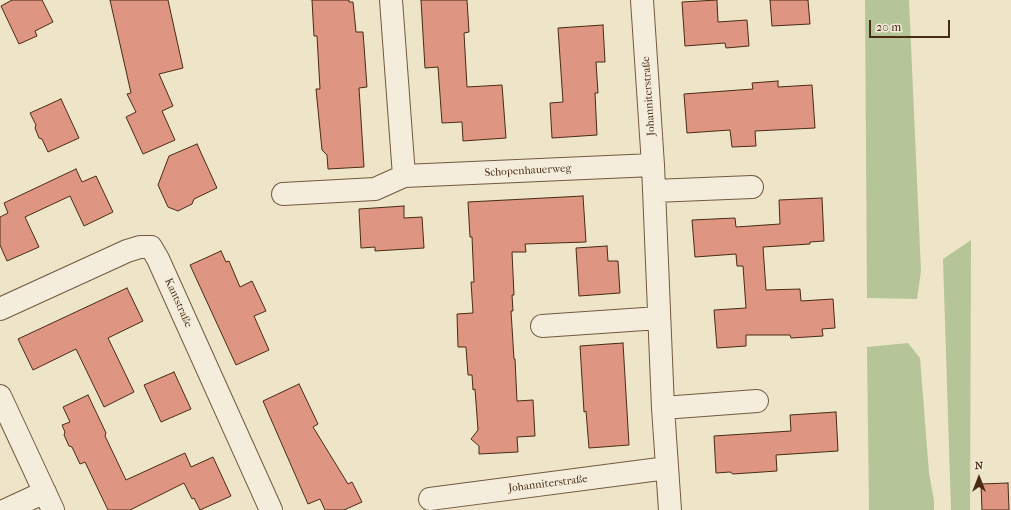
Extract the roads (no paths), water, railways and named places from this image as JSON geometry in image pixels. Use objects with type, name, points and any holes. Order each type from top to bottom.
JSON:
[{"type":"street","points":[[391,0],[404,176]]},
{"type":"street","name":"Johanniterstraße","points":[[642,0],[653,165],[663,408],[670,510]]},
{"type":"street","name":"Schopenhauerweg","points":[[283,194],[375,189],[404,176],[653,165]]},
{"type":"street","points":[[654,192],[752,187]]},
{"type":"street","name":"Kantstraße","points":[[0,310],[127,251],[140,247],[151,247],[158,258],[270,510]]},
{"type":"street","points":[[542,326],[659,318]]},
{"type":"street","points":[[0,396],[49,501],[6,510]]},
{"type":"street","points":[[663,408],[757,401]]},
{"type":"street","name":"Johanniterstraße","points":[[430,499],[667,468]]}]
